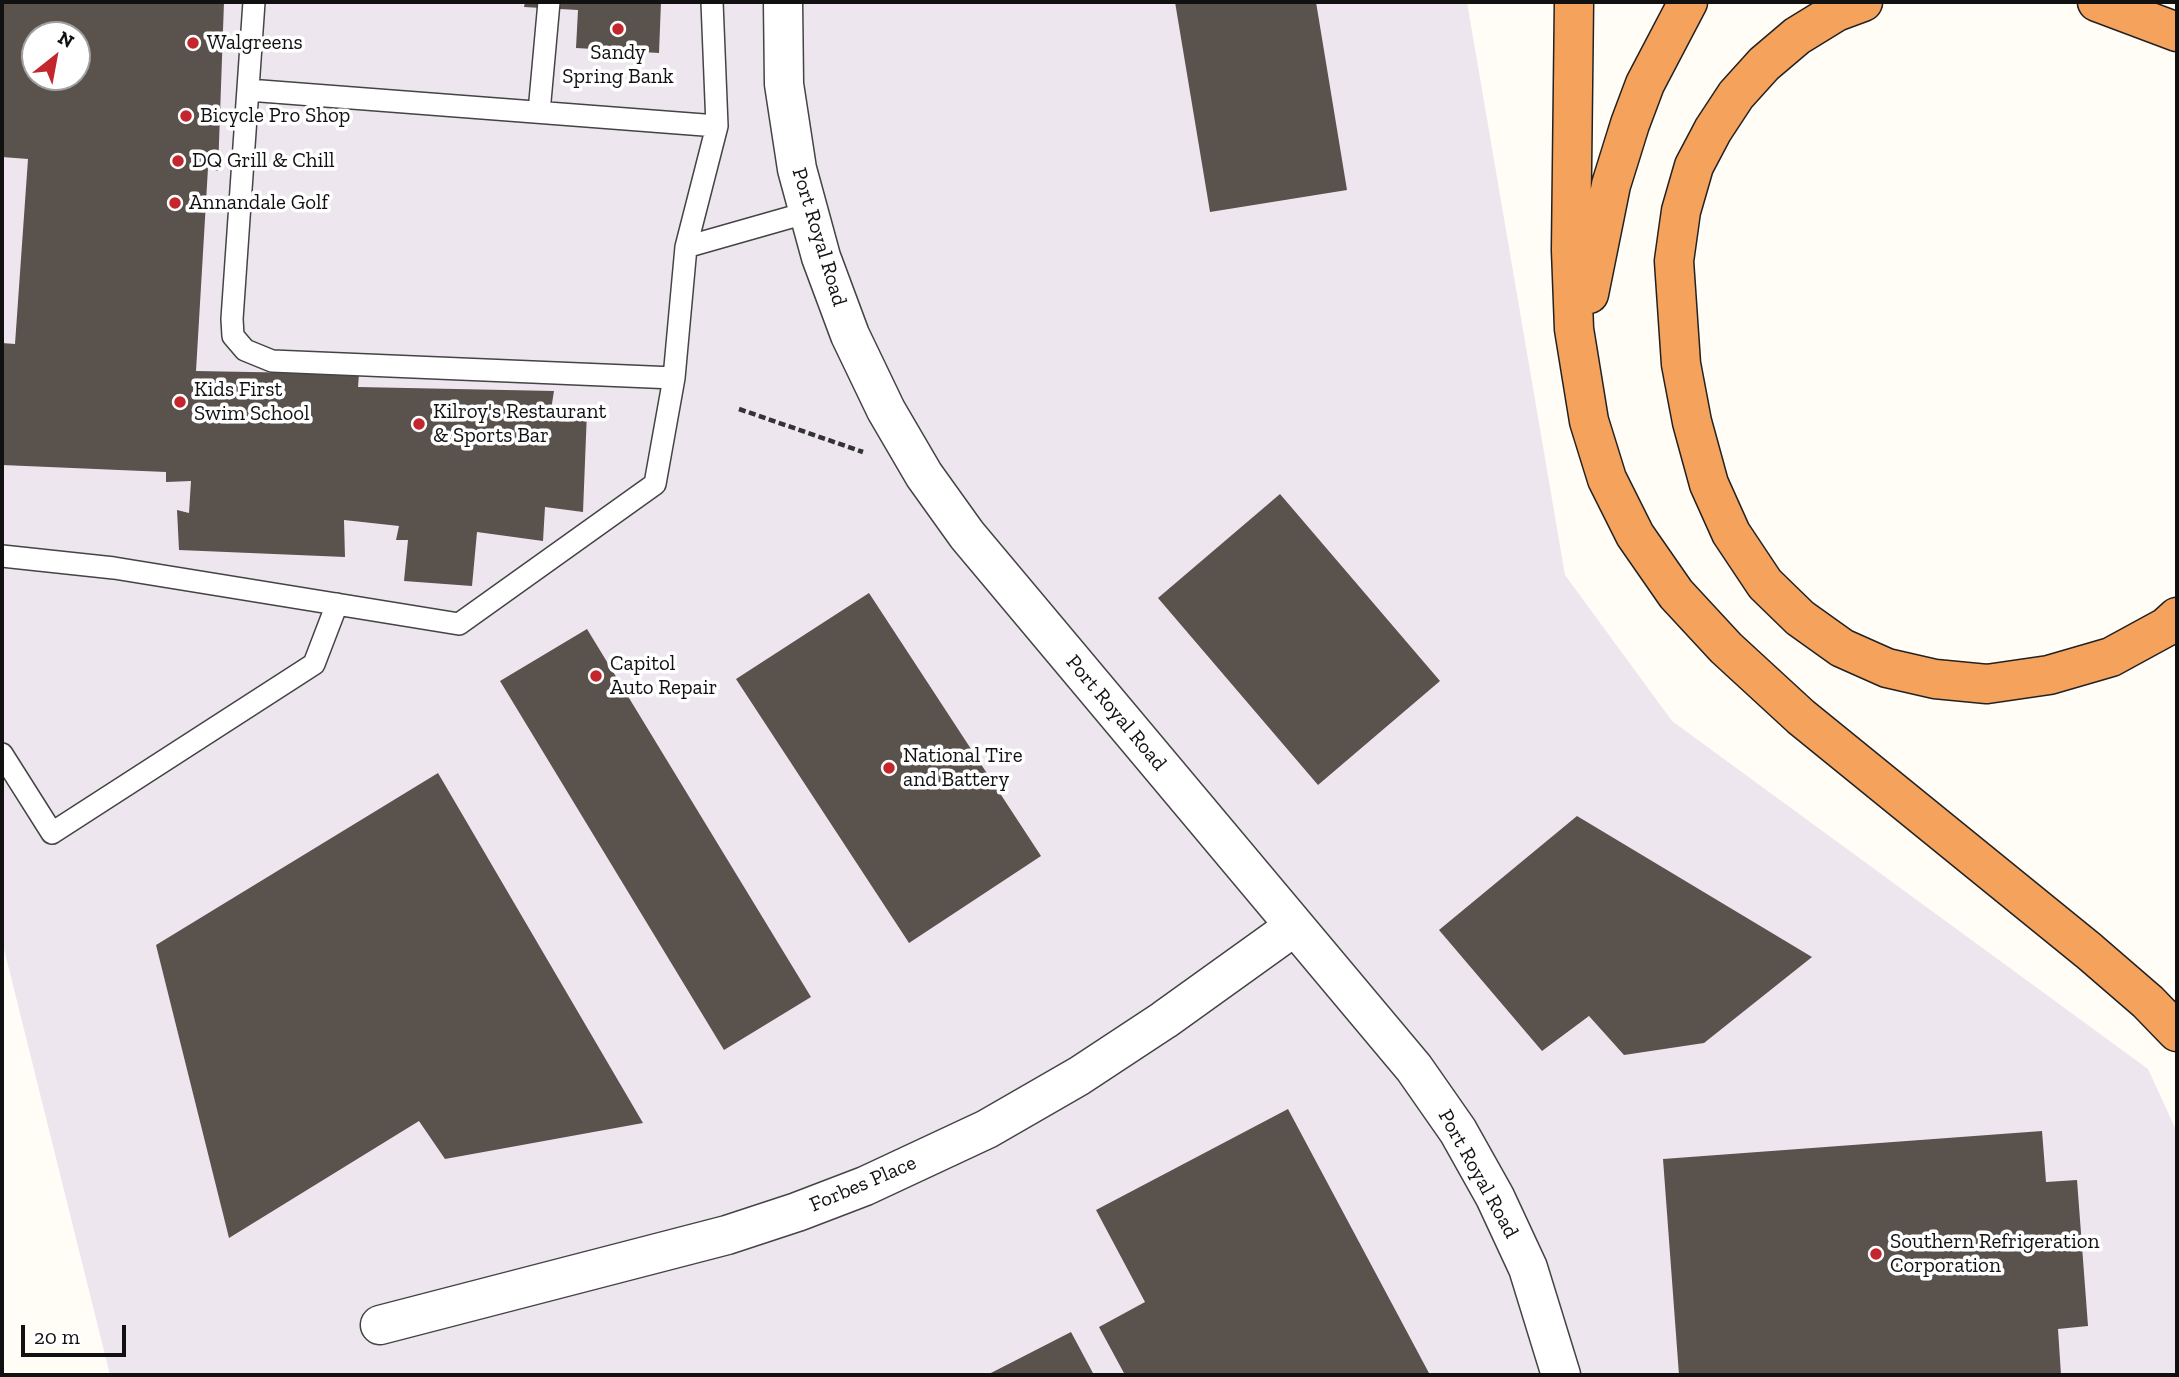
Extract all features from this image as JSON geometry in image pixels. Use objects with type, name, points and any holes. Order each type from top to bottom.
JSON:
[{"type":"highway","points":[[1574,2],[1571,250],[1574,329],[1589,421],[1606,479],[1634,535],[1676,594],[1726,648],[1801,717],[2089,951],[2148,1002],[2177,1032]]},
{"type":"highway","points":[[1589,421],[1584,347],[1589,290],[1608,196],[1645,84],[1688,2]]},
{"type":"highway","points":[[1863,2],[1836,12],[1797,36],[1765,64],[1736,95],[1713,130],[1695,166],[1681,211],[1674,261],[1681,363],[1692,422],[1709,484],[1731,533],[1765,584],[1800,618],[1842,648],[1887,668],[1935,679],[1987,684],[2049,675],[2111,657],[2166,627],[2177,617]]},
{"type":"highway","points":[[2097,2],[2177,32]]},
{"type":"street","name":"Port Royal Road","points":[[783,2],[784,84],[797,169],[821,257],[850,335],[886,410],[924,475],[967,535],[1413,1068],[1458,1131],[1495,1197],[1528,1268],[1561,1375]]},
{"type":"street","name":"Forbes Place","points":[[380,1325],[727,1235],[865,1186],[987,1129],[1079,1076],[1164,1020],[1295,926]]},
{"type":"lane","points":[[254,2],[232,319],[233,336],[245,350],[272,361],[674,377]]},
{"type":"lane","points":[[539,112],[549,2]]},
{"type":"lane","points":[[2,556],[114,568],[459,624],[655,484],[674,377],[686,247],[717,125],[712,2]]},
{"type":"lane","points":[[248,90],[717,125]]},
{"type":"lane","points":[[686,247],[809,212]]},
{"type":"lane","points":[[2,754],[52,833],[314,664],[337,604]]},
{"type":"path","points":[[739,409],[863,452]]},
{"type":"shaded area","points":[[2,2],[1467,2],[1565,575],[1672,721],[2148,1069],[2177,1132],[2177,1375],[110,1375],[2,941]]},
{"type":"building","points":[[2,2],[224,2],[218,171],[208,168],[196,371],[359,374],[358,387],[554,391],[551,410],[587,411],[583,512],[545,507],[543,541],[477,532],[472,586],[404,581],[408,540],[396,540],[399,526],[344,520],[345,557],[179,550],[177,510],[189,513],[191,481],[166,482],[166,472],[2,465],[2,343],[15,344],[28,159],[2,157]]},
{"type":"building","name":"Sandy Spring Bank","points":[[525,2],[661,2],[659,53],[576,48],[578,10],[524,7]]},
{"type":"building","points":[[1175,2],[1316,2],[1347,190],[1210,212]]},
{"type":"building","points":[[1280,494],[1440,681],[1318,785],[1158,598]]},
{"type":"building","name":"National Tire and Battery","points":[[869,593],[1041,856],[909,943],[736,679]]},
{"type":"building","points":[[587,629],[811,997],[724,1050],[500,681]]},
{"type":"building","points":[[438,773],[643,1123],[445,1159],[419,1121],[229,1238],[156,945]]},
{"type":"building","points":[[1577,816],[1812,957],[1704,1043],[1624,1055],[1589,1016],[1542,1051],[1439,930]]},
{"type":"building","points":[[1288,1109],[1430,1375],[1125,1375],[1099,1327],[1145,1302],[1096,1210]]},
{"type":"building","name":"Southern Refrigeration Corporation","points":[[2042,1131],[2046,1182],[2077,1180],[2088,1326],[2058,1329],[2061,1375],[1679,1375],[1663,1159]]},
{"type":"building","points":[[1071,1332],[1094,1375],[987,1375]]},
{"type":"place","name":"Sandy Spring Bank","points":[[618,29]]},
{"type":"place","name":"Walgreens","points":[[193,43]]},
{"type":"place","name":"Bicycle Pro Shop","points":[[186,116]]},
{"type":"place","name":"DQ Grill & Chill","points":[[178,161]]},
{"type":"place","name":"Annandale Golf","points":[[175,203]]},
{"type":"place","name":"Kids First Swim School","points":[[180,402]]},
{"type":"place","name":"Kilroy's Restaurant & Sports Bar","points":[[419,424]]},
{"type":"place","name":"Capitol Auto Repair","points":[[596,676]]},
{"type":"place","name":"National Tire and Battery","points":[[889,768]]},
{"type":"place","name":"Southern Refrigeration Corporation","points":[[1876,1254]]}]
